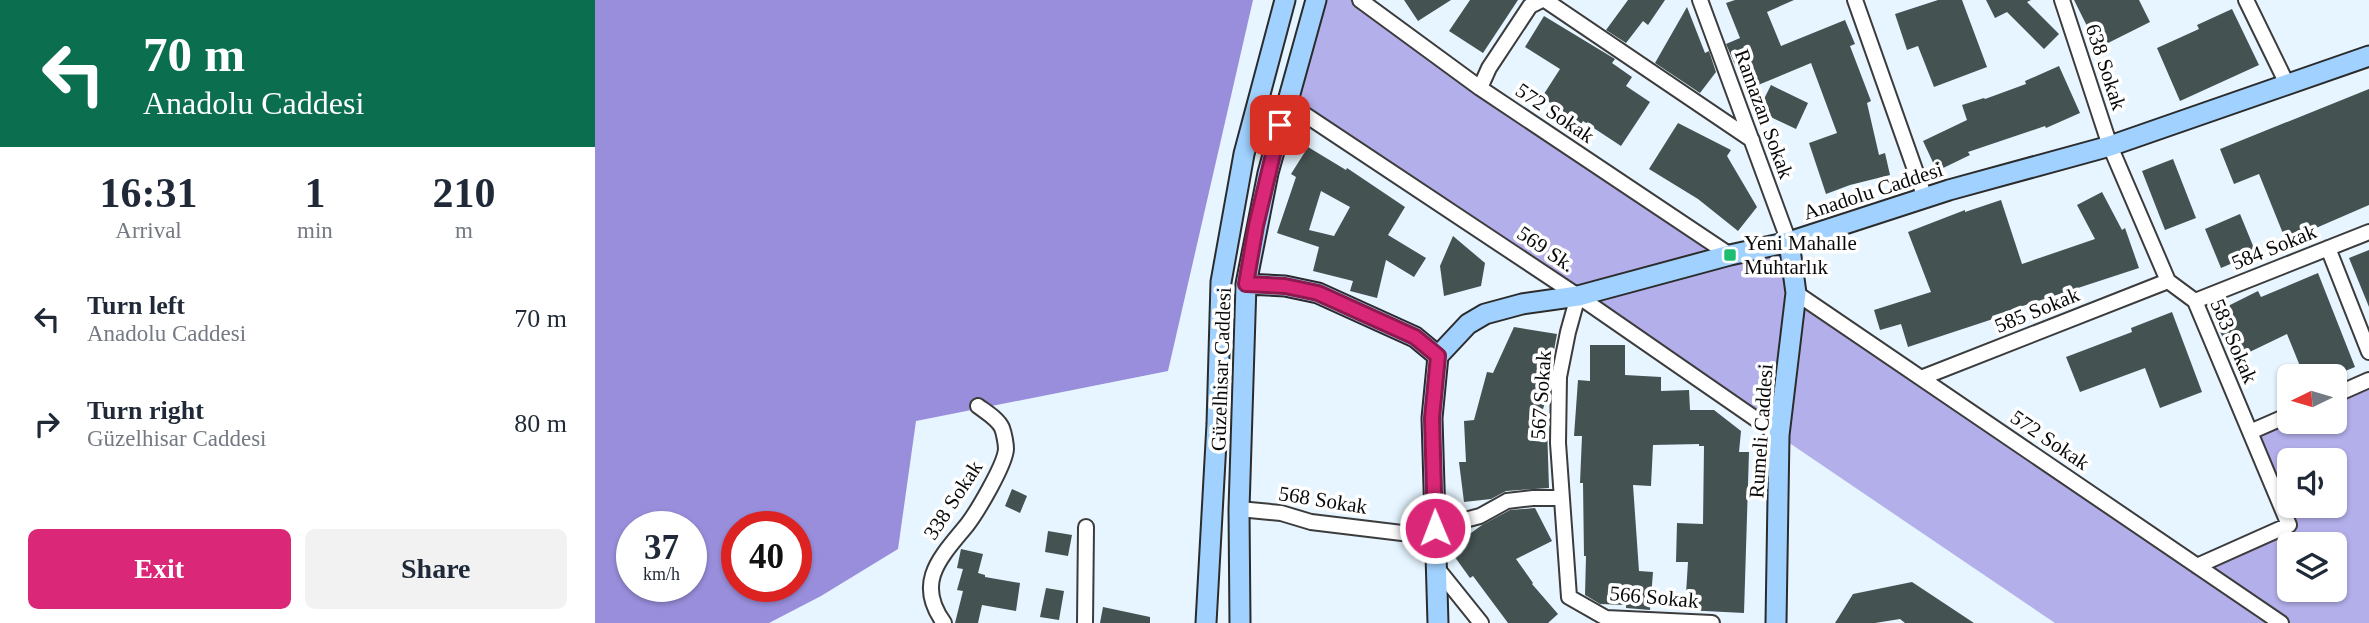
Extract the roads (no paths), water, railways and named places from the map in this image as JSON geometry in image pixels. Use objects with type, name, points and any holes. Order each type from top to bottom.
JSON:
[{"type":"street","name":"Güzelhisar Caddesi","points":[[1206,623],[1217,424],[1221,282],[1244,154],[1285,0]]},
{"type":"street","name":"Güzelhisar Caddesi","points":[[1240,623],[1239,509],[1246,284],[1256,226],[1286,102],[1316,0]]},
{"type":"street","name":"572 Sokak","points":[[1360,0],[1480,88],[1730,255]]},
{"type":"street","points":[[1480,88],[1489,68],[1530,6],[1544,0],[1752,140]]},
{"type":"street","name":"Ramazan Sokak","points":[[1700,0],[1789,242]]},
{"type":"street","points":[[1855,0],[1924,198]]},
{"type":"street","name":"638 Sokak","points":[[2061,0],[2110,146]]},
{"type":"street","points":[[2246,0],[2288,86]]},
{"type":"street","name":"Anadolu Caddesi","points":[[1438,356],[1468,324],[1485,314],[1522,304],[1578,296],[1789,242],[1924,198],[2110,146],[2369,56]]},
{"type":"street","name":"569 Sk.","points":[[1286,102],[1578,296],[1779,435]]},
{"type":"street","points":[[2110,146],[2168,281]]},
{"type":"street","name":"584 Sokak","points":[[2195,301],[2369,232]]},
{"type":"street","name":"Rumeli Caddesi","points":[[1776,623],[1779,435],[1796,293],[1789,242]]},
{"type":"street","points":[[2328,248],[2369,352]]},
{"type":"street","name":"583 Sokak","points":[[2168,281],[2195,301],[2289,525],[2197,566]]},
{"type":"street","name":"585 Sokak","points":[[1921,378],[2168,281]]},
{"type":"street","points":[[1246,284],[1285,286],[1318,293],[1415,337],[1438,356],[1432,418],[1438,623]]},
{"type":"street","name":"572 Sokak","points":[[1796,293],[2281,623]]},
{"type":"street","name":"567 Sokak","points":[[1561,498],[1559,377],[1567,332],[1578,296]]},
{"type":"street","points":[[2347,390],[2369,380]]},
{"type":"street","name":"338 Sokak","points":[[939,620],[930,598],[937,562],[968,524],[981,503],[1002,465],[1006,449],[1001,427],[978,406]]},
{"type":"street","points":[[2250,432],[2277,420]]},
{"type":"street","name":"568 Sokak","points":[[1239,509],[1281,513],[1311,522],[1402,533],[1435,528],[1480,516],[1507,501],[1561,498]]},
{"type":"street","name":"566 Sokak","points":[[1561,498],[1569,597],[1606,618],[1712,623]]},
{"type":"street","points":[[1085,623],[1086,527]]},
{"type":"street","points":[[1436,567],[1481,623]]},
{"type":"place","name":"Yeni Mahalle Muhtarlık","points":[[1730,255]]}]
